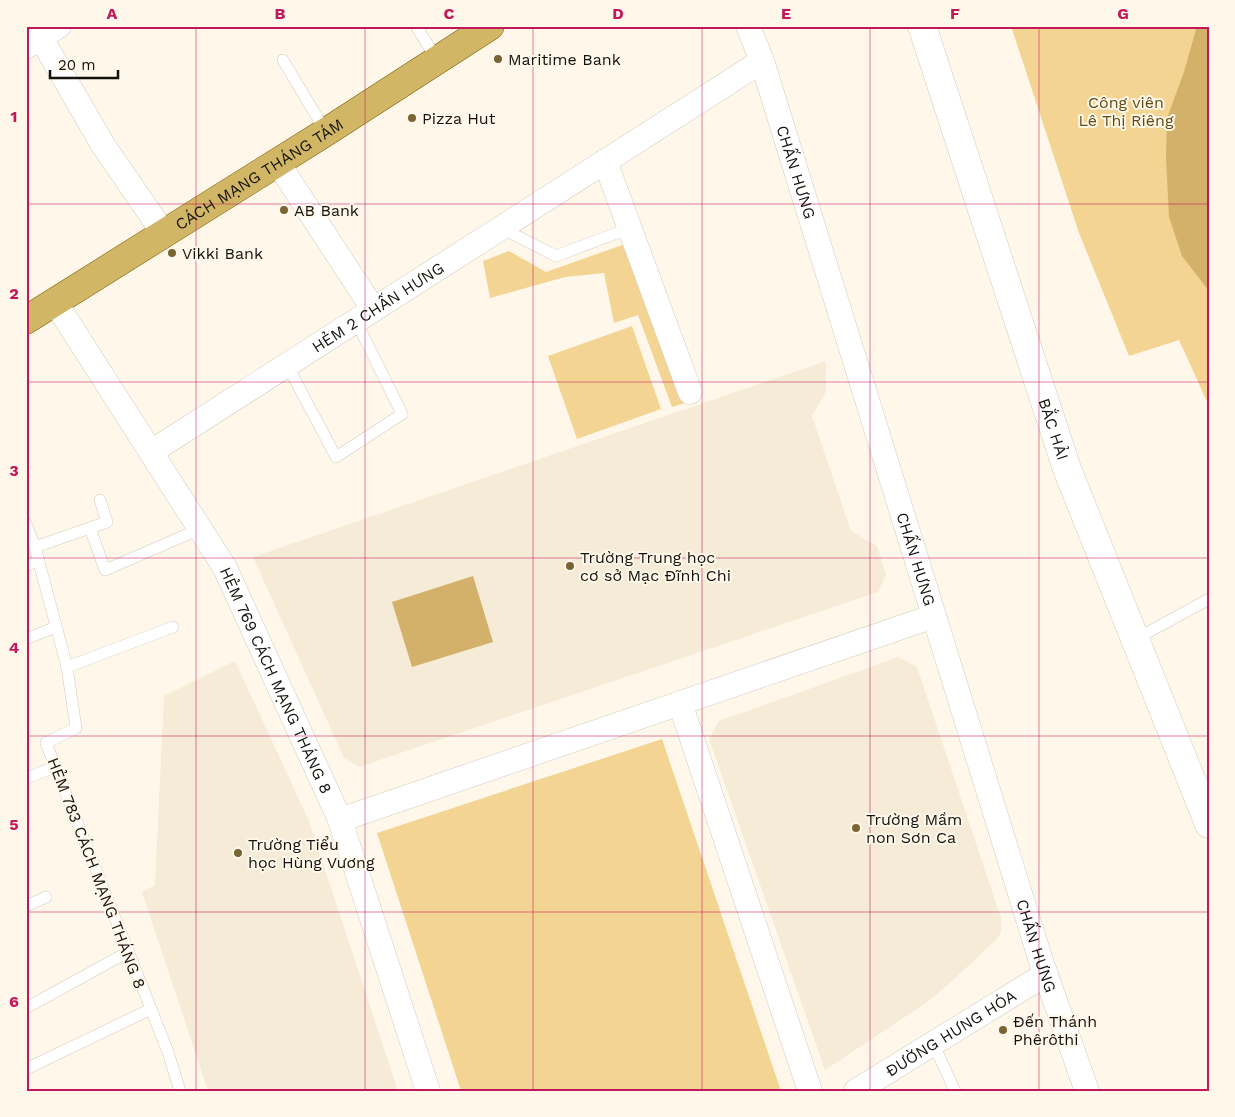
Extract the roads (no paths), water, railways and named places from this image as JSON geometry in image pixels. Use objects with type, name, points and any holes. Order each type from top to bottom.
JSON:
[{"type":"main road","name":"CÁCH MẠNG THÁNG TÁM","points":[[26,320],[278,163],[490,26]]},
{"type":"street","name":"CHẤN HƯNG","points":[[748,26],[762,60],[1046,974],[1087,1091]]},
{"type":"street","name":"BẮC HẢI","points":[[922,26],[1067,469],[1209,824]]},
{"type":"street","points":[[40,34],[103,145],[164,234]]},
{"type":"street","name":"HẺM 2 CHẤN HƯNG","points":[[151,452],[762,60]]},
{"type":"street","points":[[604,161],[690,392]]},
{"type":"street","points":[[278,163],[365,315]]},
{"type":"street","name":"HẺM 769 CÁCH MẠNG THÁNG 8","points":[[55,302],[225,568],[340,820],[428,1091]]},
{"type":"street","points":[[340,820],[934,616]]},
{"type":"street","points":[[680,703],[810,1091]]},
{"type":"street","name":"ĐƯỜNG HƯNG HÓA","points":[[856,1091],[1046,974]]},
{"type":"lane","points":[[416,26],[438,61]]},
{"type":"lane","points":[[283,60],[326,132]]},
{"type":"lane","points":[[501,228],[556,256],[630,228]]},
{"type":"lane","points":[[286,365],[336,457],[402,414],[365,315]]},
{"type":"lane","points":[[35,546],[107,522],[100,500]]},
{"type":"lane","name":"HẺM 783 CÁCH MẠNG THÁNG 8","points":[[26,524],[35,546],[67,667],[76,728],[46,743],[168,1052],[176,1090]]},
{"type":"lane","points":[[90,528],[105,570],[200,529]]},
{"type":"lane","points":[[26,566],[38,560]]},
{"type":"lane","points":[[1134,640],[1209,599]]},
{"type":"lane","points":[[26,639],[56,627]]},
{"type":"lane","points":[[67,667],[173,627]]},
{"type":"lane","points":[[26,778],[56,767]]},
{"type":"lane","points":[[26,906],[46,897]]},
{"type":"lane","points":[[26,1008],[128,952]]},
{"type":"lane","points":[[26,1069],[151,1009]]},
{"type":"lane","points":[[933,1043],[955,1091]]},
{"type":"place","name":"Maritime Bank","points":[[498,59]]},
{"type":"place","name":"Pizza Hut","points":[[412,118]]},
{"type":"place","name":"AB Bank","points":[[284,210]]},
{"type":"place","name":"Vikki Bank","points":[[172,253]]},
{"type":"place","name":"Trường Trung học cơ sở Mạc Đĩnh Chi","points":[[570,566]]},
{"type":"place","name":"Trường Mầm non Sơn Ca","points":[[856,828]]},
{"type":"place","name":"Trường Tiểu học Hùng Vương","points":[[238,853]]},
{"type":"place","name":"Đến Thánh Phêrôthi","points":[[1003,1030]]},
{"type":"park label","name":"Công viên Lê Thị Riêng","points":[[1126,111]]}]
